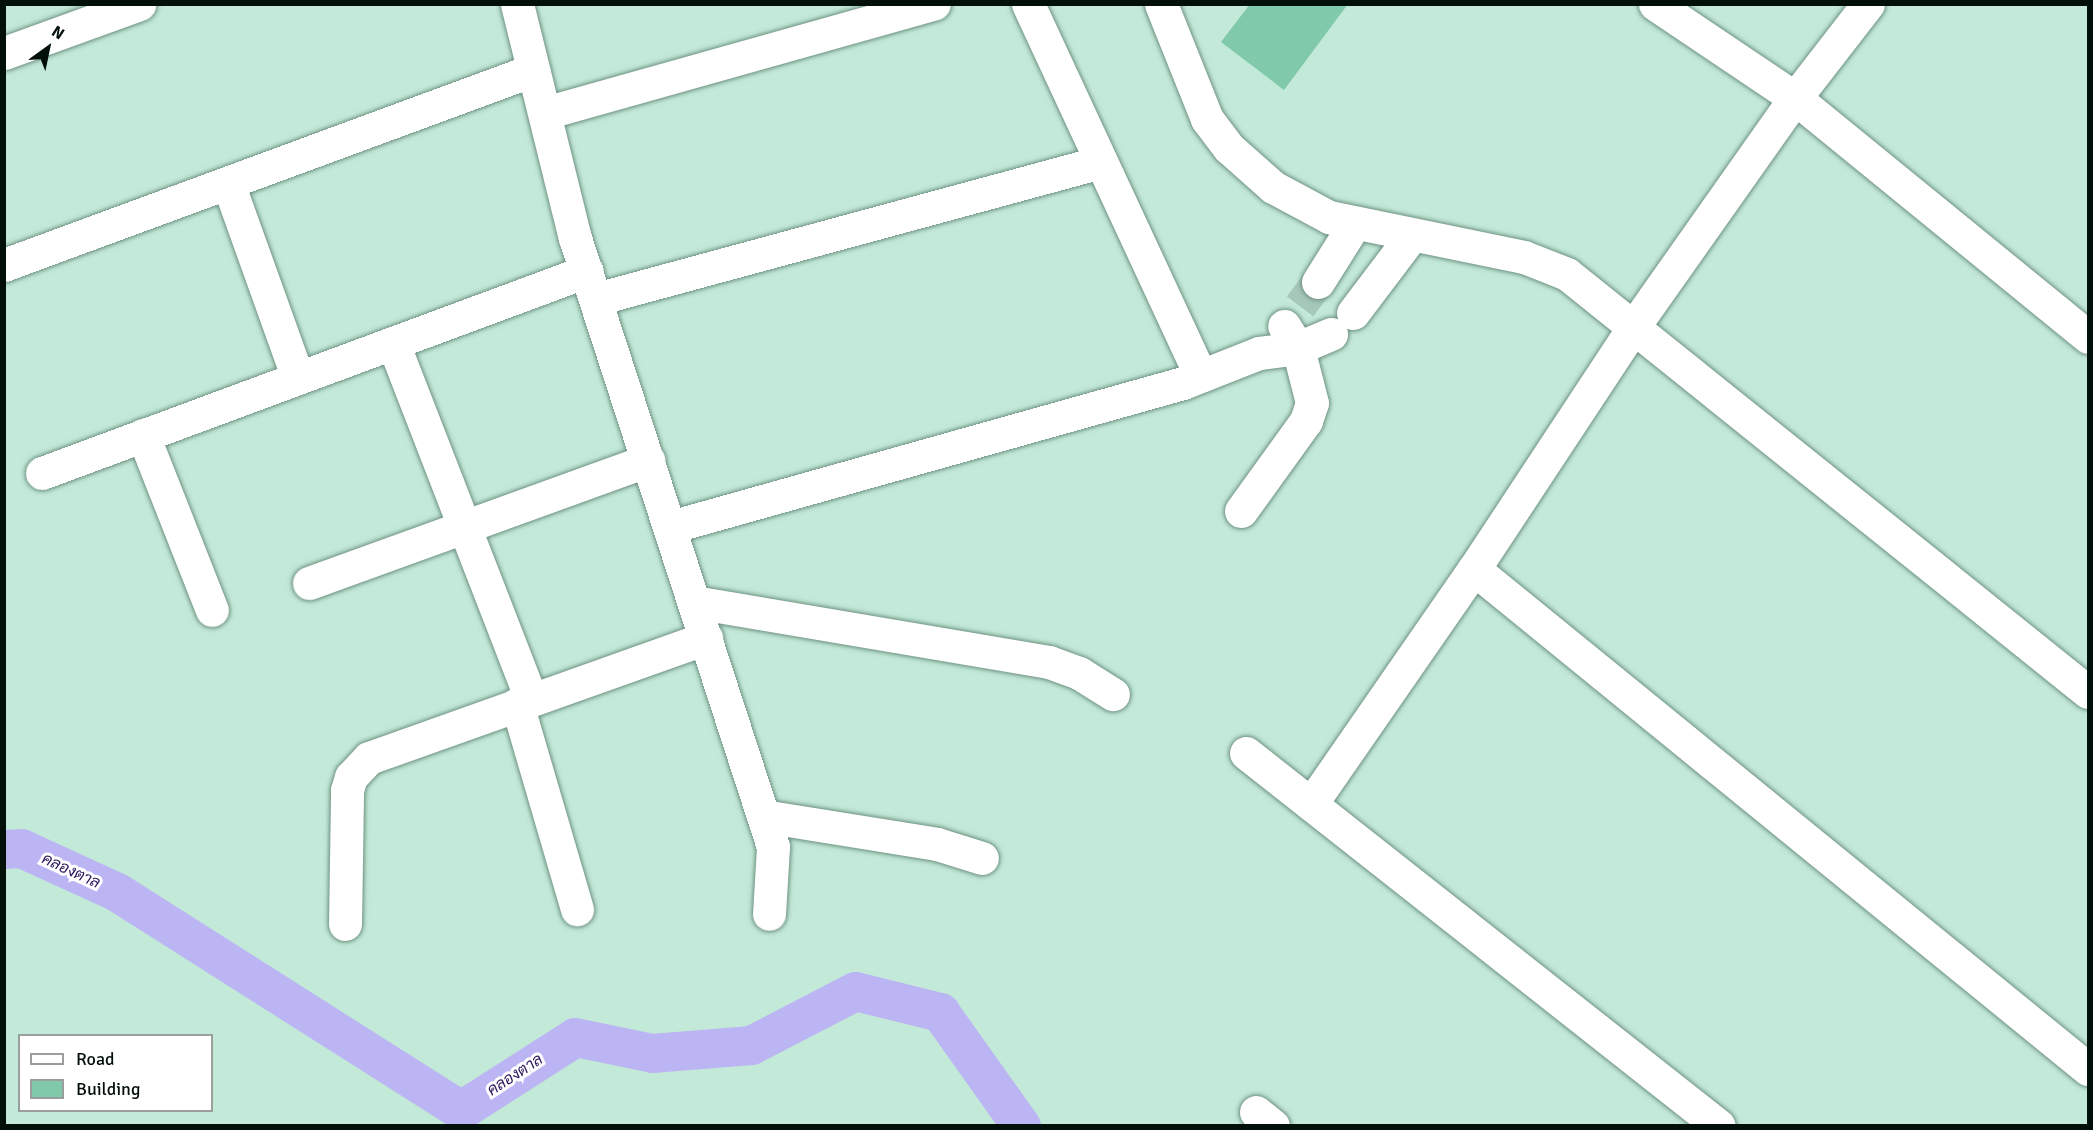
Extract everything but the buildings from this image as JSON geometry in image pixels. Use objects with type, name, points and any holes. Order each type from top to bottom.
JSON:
[{"type":"street","points":[[4,53],[139,4]]},
{"type":"street","points":[[517,4],[591,285],[763,816],[775,864],[769,914]]},
{"type":"street","points":[[545,113],[934,4]]},
{"type":"street","points":[[1028,4],[1201,376]]},
{"type":"street","points":[[1161,4],[1207,119],[1229,148],[1273,188],[1329,217],[1524,257],[1567,274],[2088,692]]},
{"type":"street","points":[[1655,4],[1795,98],[2088,337]]},
{"type":"street","points":[[1311,804],[1474,569],[1634,326],[1795,98],[1868,4]]},
{"type":"street","points":[[4,265],[533,70]]},
{"type":"street","points":[[42,473],[393,343],[591,285],[1101,162]]},
{"type":"street","points":[[228,183],[298,378]]},
{"type":"street","points":[[669,527],[1201,376],[1259,353],[1300,315],[1355,223]]},
{"type":"street","points":[[1300,315],[1342,324],[1412,235]]},
{"type":"street","points":[[1241,511],[1306,421],[1312,403],[1300,315]]},
{"type":"street","points":[[393,343],[464,527],[524,701],[577,909]]},
{"type":"street","points":[[143,435],[212,610]]},
{"type":"street","points":[[309,583],[648,460]]},
{"type":"street","points":[[1474,569],[2088,1069]]},
{"type":"street","points":[[694,602],[1049,662],[1079,673],[1113,694]]},
{"type":"street","points":[[345,924],[347,790],[356,771],[380,751],[706,638]]},
{"type":"street","points":[[1246,753],[1719,1125]]},
{"type":"street","points":[[763,816],[937,844],[982,858]]},
{"type":"waterway","name":"คลองตาล","points":[[4,849],[21,848],[117,892],[461,1110],[575,1037],[652,1053],[751,1045],[855,991],[940,1012],[1021,1126]]},
{"type":"tunnel","points":[[1300,306],[1318,282]]}]
